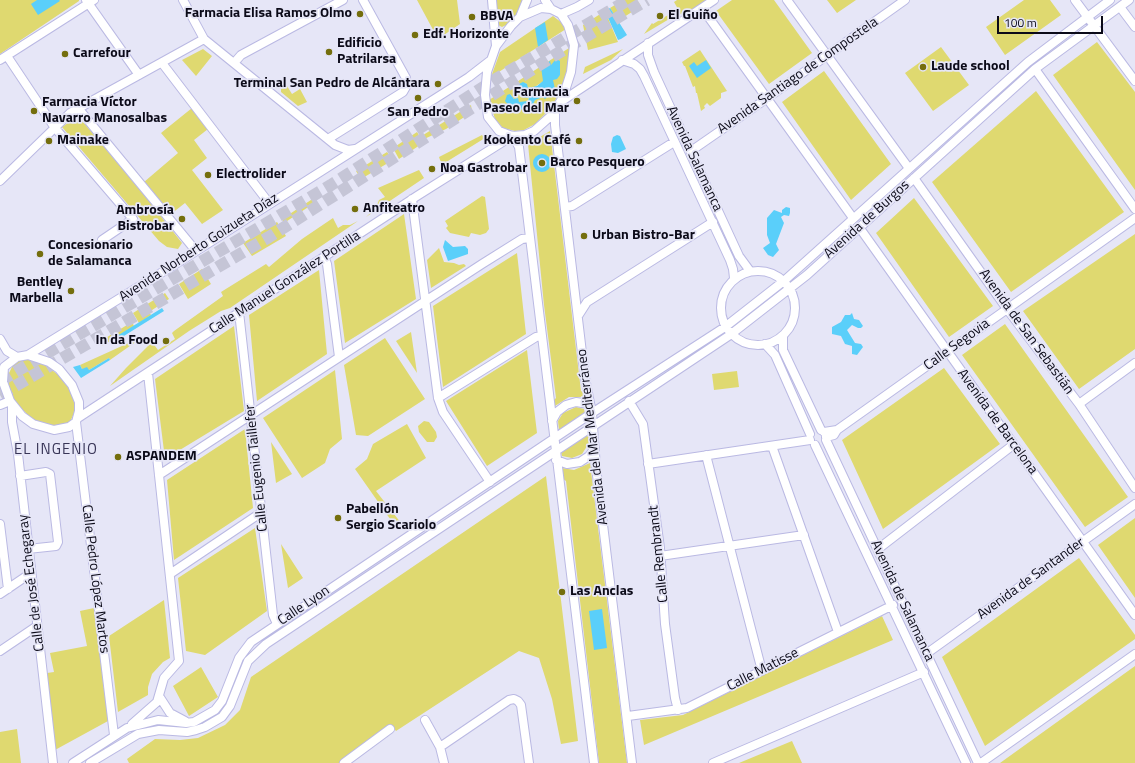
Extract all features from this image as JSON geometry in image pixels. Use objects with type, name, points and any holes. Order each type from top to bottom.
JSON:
[{"type":"street","points":[[183,0],[204,39],[335,145],[348,150],[355,149]]},
{"type":"street","points":[[234,63],[241,55],[343,0]]},
{"type":"street","points":[[328,139],[403,92],[407,85],[406,78],[363,0]]},
{"type":"street","points":[[492,0],[496,46]]},
{"type":"street","points":[[520,17],[527,0]]},
{"type":"street","points":[[544,0],[551,9],[561,14],[572,34],[574,52],[568,86],[555,110],[534,131],[525,135],[513,136],[499,131],[488,117],[485,88],[491,60],[496,46],[520,17],[535,9],[551,9]]},
{"type":"street","points":[[561,14],[589,0]]},
{"type":"street","points":[[560,102],[714,0]]},
{"type":"street","points":[[787,0],[908,168]]},
{"type":"street","name":"Avenida Santiago de Compostela","points":[[691,151],[905,0]]},
{"type":"street","points":[[1075,0],[1133,75]]},
{"type":"street","name":"Avenida de Burgos","points":[[554,439],[725,327],[784,280],[1028,62],[1110,0]]},
{"type":"street","name":"Avenida de Burgos","points":[[593,426],[730,335],[791,289],[1034,69],[1129,0]]},
{"type":"street","points":[[102,240],[133,219],[55,128],[4,58],[89,1],[139,75]]},
{"type":"street","points":[[1120,7],[1135,27]]},
{"type":"street","points":[[702,8],[853,218]]},
{"type":"street","points":[[494,25],[502,29],[511,26]]},
{"type":"street","points":[[0,180],[67,116],[78,108],[204,39]]},
{"type":"street","name":"Avenida Salamanca","points":[[648,43],[650,64],[739,256],[750,271]]},
{"type":"street","name":"Avenida Norberto Goizueta Díaz","points":[[28,355],[355,149],[485,66],[491,60]]},
{"type":"street","name":"Avenida Salamanca","points":[[622,60],[634,64],[640,69],[732,266],[734,278]]},
{"type":"street","points":[[162,63],[269,203]]},
{"type":"street","points":[[1034,69],[1135,209]]},
{"type":"street","points":[[78,108],[196,250]]},
{"type":"street","name":"Avenida del Mar Mediterráneo","points":[[555,110],[555,125],[589,404],[592,413],[628,716],[632,763]]},
{"type":"street","points":[[513,136],[519,147],[594,763]]},
{"type":"street","name":"Calle Manuel González Portilla","points":[[77,420],[412,199],[513,136]]},
{"type":"street","points":[[565,207],[572,206],[674,142]]},
{"type":"street","points":[[320,170],[322,166],[336,155],[335,145]]},
{"type":"street","name":"Avenida de San Sebastián","points":[[914,178],[1007,309],[1079,404],[1135,488]]},
{"type":"street","points":[[412,199],[438,398],[443,412],[490,482]]},
{"type":"street","name":"Calle Segovia","points":[[824,435],[834,434],[837,430],[1135,218]]},
{"type":"street","points":[[578,316],[587,302],[712,222]]},
{"type":"street","name":"Avenida de Barcelona","points":[[859,227],[1135,615]]},
{"type":"street","points":[[159,475],[425,301],[522,239],[529,238]]},
{"type":"street","points":[[324,257],[327,264],[339,357]]},
{"type":"street","points":[[750,271],[767,272],[784,280],[791,289],[794,298],[795,314],[791,326],[783,336],[775,342],[765,344],[744,342],[730,335],[722,319],[722,302],[725,290],[734,278],[750,271]]},
{"type":"street","points":[[577,301],[587,302]]},
{"type":"street","name":"Calle Eugenio Taillefer","points":[[239,312],[273,615],[277,624]]},
{"type":"street","points":[[438,398],[536,337],[542,336]]},
{"type":"street","name":"Avenida de Salamanca","points":[[783,336],[783,350],[978,763]]},
{"type":"street","points":[[0,339],[7,351],[17,357]]},
{"type":"street","name":"Avenida de Salamanca","points":[[765,344],[775,355],[812,439],[893,606],[966,763]]},
{"type":"street","points":[[0,363],[28,355],[49,362],[65,375],[77,395],[77,420],[59,430],[42,428],[26,419],[11,402],[3,382],[1,372],[9,361]]},
{"type":"street","points":[[1079,404],[1135,363]]},
{"type":"street","points":[[127,728],[150,710],[157,702],[164,678],[179,661],[148,373]]},
{"type":"street","name":"Calle Rembrandt","points":[[629,401],[643,424],[660,556],[675,698],[678,710]]},
{"type":"street","points":[[0,405],[11,402]]},
{"type":"street","name":"Calle de José Echegaray","points":[[11,402],[12,422],[20,476],[53,763]]},
{"type":"street","points":[[552,421],[557,412],[566,405],[576,402],[589,404]]},
{"type":"street","name":"Calle Pedro López Martos","points":[[77,420],[114,735]]},
{"type":"street","name":"Calle Lyon","points":[[90,763],[138,734],[158,730],[187,732],[205,727],[222,717],[230,706],[248,661],[266,644],[556,456],[593,426]]},
{"type":"street","points":[[648,464],[812,439],[821,445],[824,435],[815,430],[812,439]]},
{"type":"street","name":"Calle Lyon","points":[[73,763],[127,728],[158,720],[189,722],[202,719],[215,710],[222,701],[234,667],[243,650],[277,624],[554,439]]},
{"type":"street","points":[[878,549],[1013,445]]},
{"type":"street","points":[[772,446],[838,632]]},
{"type":"street","points":[[556,456],[567,464],[580,462],[589,456],[595,448]]},
{"type":"street","points":[[706,456],[728,545],[762,670]]},
{"type":"street","points":[[20,476],[46,472],[50,474],[58,541],[56,546],[28,549]]},
{"type":"street","name":"Avenida de Santander","points":[[926,654],[1135,504]]},
{"type":"street","points":[[170,574],[262,512]]},
{"type":"street","points":[[0,524],[8,589]]},
{"type":"street","points":[[660,556],[804,535]]},
{"type":"street","points":[[0,594],[31,573]]},
{"type":"street","name":"Calle Matisse","points":[[628,716],[686,708],[893,606]]},
{"type":"street","points":[[0,651],[37,626]]},
{"type":"street","points":[[981,763],[1135,654]]},
{"type":"street","points":[[713,763],[924,672]]},
{"type":"street","points":[[159,696],[170,713],[189,722]]},
{"type":"street","points":[[440,747],[509,700],[514,699],[521,705],[529,763]]},
{"type":"street","points":[[425,720],[440,747],[444,763]]},
{"type":"street","points":[[344,763],[390,729]]},
{"type":"shaded area","points":[[0,0],[79,0],[79,1],[0,54]]},
{"type":"shaded area","points":[[417,0],[457,0],[460,24],[438,39]]},
{"type":"shaded area","points":[[496,0],[524,0],[512,22],[502,27],[498,25]]},
{"type":"shaded area","points":[[623,0],[637,0],[641,6],[618,21],[610,8]]},
{"type":"shaded area","points":[[677,0],[707,0],[691,11],[676,15],[644,34],[652,23],[653,24],[678,9],[674,2]]},
{"type":"shaded area","points":[[732,0],[774,0],[812,53],[769,84],[716,11]]},
{"type":"shaded area","points":[[827,0],[856,0],[837,13]]},
{"type":"shaded area","points":[[1024,0],[1050,0],[1061,15],[1005,55],[986,27]]},
{"type":"shaded area","points":[[605,11],[618,42],[588,50],[583,25]]},
{"type":"shaded area","points":[[553,16],[562,23],[566,29],[491,77],[500,52]]},
{"type":"shaded area","points":[[1097,42],[1135,92],[1135,190],[1053,75]]},
{"type":"shaded area","points":[[941,47],[969,85],[933,111],[905,73]]},
{"type":"shaded area","points":[[569,48],[570,59],[565,78],[555,101],[535,124],[524,130],[515,131],[503,128],[495,119],[489,100]],"holes":[[[542,82],[535,100],[526,107],[524,106],[523,109],[519,109],[518,105],[516,106],[517,111],[511,112],[510,94],[514,99],[518,98],[518,102],[528,102],[529,97],[520,96],[519,91],[514,89],[526,83],[528,88],[532,89]]]},
{"type":"shaded area","points":[[203,49],[212,56],[196,76],[182,60]]},
{"type":"shaded area","points":[[623,49],[611,60],[583,74],[585,67]]},
{"type":"shaded area","points":[[700,50],[727,91],[721,93],[721,98],[710,106],[707,103],[704,106],[705,108],[701,111],[695,86],[693,87],[682,62]]},
{"type":"shaded area","points":[[824,71],[891,164],[851,200],[782,102]]},
{"type":"shaded area","points":[[287,86],[292,94],[300,89],[307,102],[298,106],[281,92],[281,89]]},
{"type":"shaded area","points":[[1036,91],[1124,212],[1011,292],[932,182]]},
{"type":"shaded area","points":[[471,105],[472,112],[446,129],[422,140],[423,143],[399,159],[393,148],[417,132],[420,137]]},
{"type":"shaded area","points":[[192,108],[208,129],[194,140],[207,158],[192,170],[223,210],[202,224],[185,203],[171,214],[144,182],[178,153],[161,133]]},
{"type":"shaded area","points":[[78,116],[134,182],[182,243],[178,249],[167,247],[159,241],[62,127]]},
{"type":"shaded area","points":[[550,131],[581,391],[584,393],[584,397],[569,397],[555,406],[554,400],[556,398],[544,305],[528,144]]},
{"type":"shaded area","points":[[482,135],[485,138],[443,164],[440,160],[439,157]]},
{"type":"shaded area","points":[[387,152],[393,160],[361,179],[356,171]]},
{"type":"shaded area","points":[[419,170],[424,178],[366,217],[375,209],[379,200],[385,197],[378,188]]},
{"type":"shaded area","points":[[482,196],[485,197],[489,229],[486,233],[480,235],[471,233],[469,237],[450,233],[446,228],[448,226],[445,221]]},
{"type":"shaded area","points":[[314,198],[316,202],[284,223],[282,219]]},
{"type":"shaded area","points":[[914,198],[993,306],[949,337],[876,233]]},
{"type":"shaded area","points":[[404,214],[416,299],[345,343],[334,261]]},
{"type":"shaded area","points":[[333,218],[338,228],[358,221],[230,308],[221,311],[189,331],[110,386],[152,342],[158,350],[175,339],[172,333],[223,296],[221,292],[266,264],[269,267],[302,239]]},
{"type":"shaded area","points":[[277,222],[286,236],[252,256],[243,243]]},
{"type":"shaded area","points":[[1135,234],[1135,349],[1079,389],[1023,311]]},
{"type":"shaded area","points":[[439,248],[444,262],[459,265],[464,264],[466,266],[431,288],[427,260]]},
{"type":"shaded area","points":[[517,253],[526,334],[443,387],[433,306]]},
{"type":"shaded area","points":[[202,269],[211,284],[188,299],[179,284]]},
{"type":"shaded area","points":[[319,270],[327,354],[257,401],[249,315]]},
{"type":"shaded area","points":[[165,293],[169,299],[149,312],[151,315],[139,323],[133,313]]},
{"type":"shaded area","points":[[132,322],[134,326],[102,346],[99,342]]},
{"type":"shaded area","points":[[1005,324],[1128,497],[1085,527],[962,355]]},
{"type":"shaded area","points":[[234,326],[244,411],[165,459],[155,379]]},
{"type":"shaded area","points":[[411,332],[417,373],[396,341]]},
{"type":"shaded area","points":[[144,336],[110,360],[109,358],[89,370],[82,369],[80,365]]},
{"type":"shaded area","points":[[385,338],[425,399],[368,436],[356,435],[344,365]]},
{"type":"shaded area","points":[[527,350],[537,433],[487,466],[446,401]]},
{"type":"shaded area","points":[[20,360],[31,360],[44,364],[61,377],[68,386],[74,401],[75,411],[70,422],[52,427],[34,421],[15,402],[9,387],[8,375],[13,365]]},
{"type":"shaded area","points":[[944,368],[1000,444],[883,529],[842,440]]},
{"type":"shaded area","points":[[335,370],[342,439],[330,449],[325,463],[302,478],[263,418]]},
{"type":"shaded area","points":[[737,371],[739,387],[714,390],[712,374]]},
{"type":"shaded area","points":[[576,407],[584,409],[585,414],[560,431],[558,421],[563,413]]},
{"type":"shaded area","points":[[424,421],[429,422],[436,432],[437,437],[434,442],[427,442],[419,432],[418,426]]},
{"type":"shaded area","points":[[407,424],[426,458],[376,491],[401,523],[395,526],[355,469],[367,459],[373,444]]},
{"type":"shaded area","points":[[245,429],[253,508],[174,560],[167,480]]},
{"type":"shaded area","points":[[585,435],[589,436],[589,443],[582,454],[572,458],[562,456],[561,452]]},
{"type":"shaded area","points":[[271,442],[292,474],[276,483]]},
{"type":"shaded area","points":[[590,463],[627,763],[599,763],[566,481],[563,479],[562,468],[574,470]]},
{"type":"shaded area","points":[[546,476],[578,741],[561,744],[552,699],[539,658],[519,651],[396,731],[390,724],[339,763],[129,763],[127,759],[155,739],[180,740],[198,738],[225,725],[240,710],[251,677]]},
{"type":"shaded area","points":[[1135,518],[1135,598],[1098,545]]},
{"type":"shaded area","points":[[255,528],[267,611],[205,655],[186,651],[178,578]]},
{"type":"shaded area","points":[[281,544],[303,578],[288,588]]},
{"type":"shaded area","points":[[1079,558],[1135,635],[1135,639],[985,746],[942,657]]},
{"type":"shaded area","points":[[164,600],[170,658],[163,662],[152,674],[148,687],[148,695],[118,712],[109,636]]},
{"type":"shaded area","points":[[94,608],[108,721],[55,750],[47,673],[54,672],[50,653],[87,646],[80,611]]},
{"type":"shaded area","points":[[882,616],[893,640],[644,745],[640,720],[683,715]]},
{"type":"shaded area","points":[[1135,666],[1135,763],[1000,763]]},
{"type":"shaded area","points":[[201,667],[218,697],[189,716],[173,686]]},
{"type":"shaded area","points":[[17,729],[21,763],[0,763],[0,732]]},
{"type":"shaded area","points":[[792,741],[802,763],[739,763]]},
{"type":"water","points":[[37,0],[60,1],[38,15],[31,4]]},
{"type":"water","points":[[610,8],[627,35],[618,40],[605,11]]},
{"type":"water","points":[[545,22],[548,40],[538,47],[535,28]]},
{"type":"water","points":[[556,59],[560,61],[560,75],[557,79],[553,80],[555,89],[545,99],[543,97],[535,100],[532,106],[524,106],[521,110],[517,106],[516,112],[511,112],[510,107],[505,101],[507,95],[510,94],[514,99],[518,98],[519,102],[528,101],[529,98],[521,97],[519,91],[514,89],[515,86],[523,82],[527,84],[528,88],[537,86],[543,81],[541,67],[550,61],[551,65]]},
{"type":"water","points":[[706,60],[711,68],[697,78],[689,66],[694,62],[697,66]]},
{"type":"water","points":[[617,135],[620,136],[626,149],[618,153],[612,152],[611,144],[613,137]]},
{"type":"water","points":[[542,154],[548,157],[551,163],[548,169],[542,172],[536,169],[533,163],[536,157]]},
{"type":"water","points":[[786,207],[790,208],[790,213],[789,216],[784,215],[781,217],[784,223],[776,244],[779,250],[773,257],[768,255],[763,248],[770,243],[767,235],[767,218],[774,210],[782,213],[782,210]]},
{"type":"water","points":[[445,240],[453,247],[465,246],[468,249],[468,254],[448,261],[443,247]]},
{"type":"water","points":[[162,308],[164,311],[119,339],[117,336]]},
{"type":"water","points":[[852,313],[854,319],[859,320],[863,326],[858,328],[852,325],[847,330],[855,343],[861,344],[863,347],[857,355],[852,354],[852,346],[845,344],[841,336],[832,334],[832,327],[841,322],[845,315],[850,315]]},
{"type":"water","points":[[109,358],[110,360],[81,378],[73,367],[80,365],[82,369],[87,367],[89,370]]},
{"type":"water","points":[[602,609],[607,648],[594,650],[589,611]]},
{"type":"tunnel","points":[[0,381],[331,185],[496,79],[628,0]]},
{"type":"tunnel","points":[[0,395],[269,237],[555,55],[647,0]]},
{"type":"place","name":"Farmacia Elisa Ramos Olmo","points":[[360,14]]},
{"type":"place","name":"El Guiño","points":[[660,16]]},
{"type":"place","name":"BBVA","points":[[472,17]]},
{"type":"place","name":"Edf. Horizonte","points":[[415,35]]},
{"type":"place","name":"Edificio Patrilarsa","points":[[329,52]]},
{"type":"place","name":"Carrefour","points":[[65,54]]},
{"type":"place","name":"Laude school","points":[[923,67]]},
{"type":"place","name":"Terminal San Pedro de Alcántara","points":[[438,84]]},
{"type":"place","name":"San Pedro","points":[[418,98]]},
{"type":"place","name":"Farmacia Paseo del Mar","points":[[577,101]]},
{"type":"place","name":"Farmacia Víctor Navarro Manosalbas","points":[[34,111]]},
{"type":"place","name":"Mainake","points":[[49,141]]},
{"type":"place","name":"Kookento Café","points":[[579,141]]},
{"type":"place","name":"Barco Pesquero","points":[[542,163]]},
{"type":"place","name":"Noa Gastrobar","points":[[432,169]]},
{"type":"place","name":"Electrolider","points":[[208,175]]},
{"type":"place","name":"Anfiteatro","points":[[355,209]]},
{"type":"place","name":"Ambrosía Bistrobar","points":[[182,219]]},
{"type":"place","name":"Urban Bistro-Bar","points":[[584,236]]},
{"type":"place","name":"Concesionario de Salamanca","points":[[40,254]]},
{"type":"place","name":"Bentley Marbella","points":[[71,291]]},
{"type":"place","name":"In da Food","points":[[166,341]]},
{"type":"place","name":"ASPANDEM","points":[[118,457]]},
{"type":"place","name":"Pabellón Sergio Scariolo","points":[[338,518]]},
{"type":"place","name":"Las Anclas","points":[[562,592]]},
{"type":"district","name":"EL INGENIO","points":[[56,450]]}]
